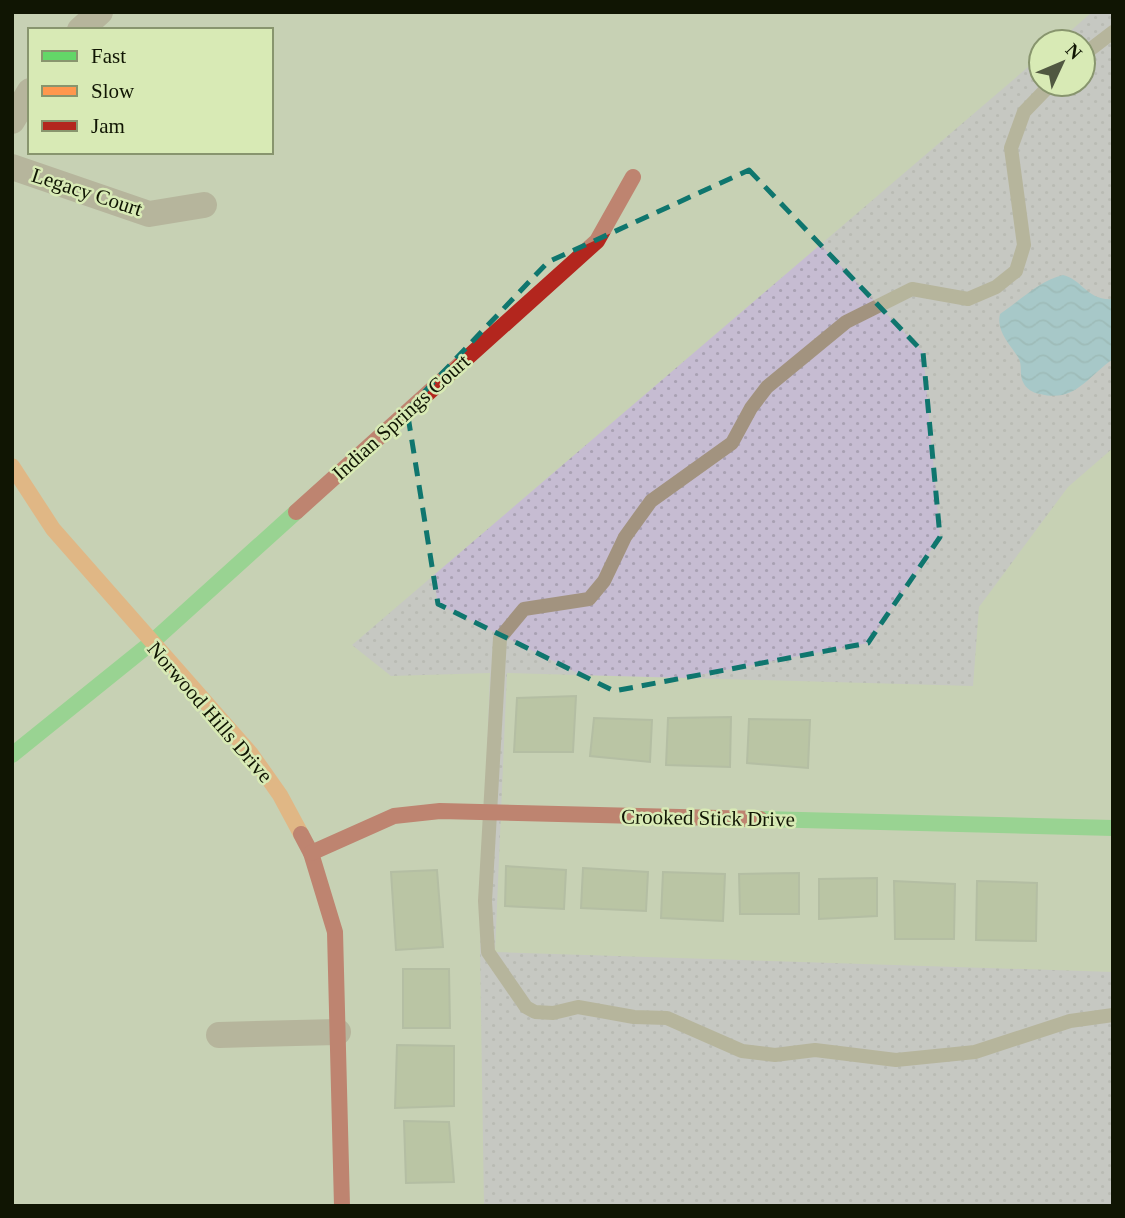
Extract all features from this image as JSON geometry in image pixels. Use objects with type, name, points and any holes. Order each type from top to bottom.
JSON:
[{"type":"street","points":[[12,121],[28,94]]},
{"type":"street","name":"Legacy Court","points":[[12,167],[149,214],[204,205]]},
{"type":"street","name":"Indian Springs Court","points":[[12,755],[151,643],[597,241],[633,177]]},
{"type":"street","name":"Norwood Hills Drive","points":[[12,466],[53,529],[251,754],[281,795],[311,853],[335,932],[342,1206]]},
{"type":"street","name":"Crooked Stick Drive","points":[[311,853],[394,816],[440,811],[1113,828]]},
{"type":"street","points":[[219,1035],[338,1032]]},
{"type":"lane","points":[[1097,44],[1113,32]]},
{"type":"lane","points":[[1038,98],[1024,112],[1011,148],[1024,245],[1016,271],[996,287],[968,299],[912,289],[846,322],[767,387],[751,408],[732,443],[651,501],[625,537],[604,582],[589,599],[524,609],[509,623],[500,638],[485,901],[488,952],[518,999],[536,1012],[553,1013],[578,1007],[634,1017],[667,1018],[742,1051],[775,1055],[815,1050],[896,1060],[975,1052],[1070,1021],[1113,1014]]},
{"type":"highlighted area","points":[[749,170],[923,352],[940,537],[868,643],[614,691],[438,604],[407,410],[548,262]]},
{"type":"shaded area","points":[[1092,12],[1113,12],[1113,448],[1068,487],[979,607],[973,686],[507,673],[495,952],[1113,972],[1113,1206],[484,1206],[480,948],[490,673],[391,676],[352,645],[1027,68],[1027,98],[1097,98],[1097,28],[1074,28]]},
{"type":"water","points":[[1063,275],[1070,277],[1097,297],[1113,299],[1113,359],[1072,392],[1052,396],[1035,393],[1024,384],[1019,360],[1004,337],[999,320],[1000,314],[1030,292]]},
{"type":"building","points":[[576,696],[573,752],[514,752],[517,698]]},
{"type":"building","points":[[731,717],[730,767],[666,765],[668,718]]},
{"type":"building","points":[[594,718],[652,720],[650,762],[590,756]]},
{"type":"building","points":[[749,719],[810,720],[808,768],[747,763]]},
{"type":"building","points":[[506,866],[566,870],[564,909],[505,906]]},
{"type":"building","points":[[583,868],[648,872],[646,911],[581,908]]},
{"type":"building","points":[[437,870],[443,947],[396,950],[391,872]]},
{"type":"building","points":[[663,872],[725,874],[723,921],[661,918]]},
{"type":"building","points":[[799,873],[799,914],[740,914],[739,874]]},
{"type":"building","points":[[877,878],[877,916],[819,919],[819,879]]},
{"type":"building","points":[[894,881],[955,884],[954,939],[895,939]]},
{"type":"building","points":[[977,881],[1037,883],[1036,941],[976,940]]},
{"type":"building","points":[[403,969],[449,969],[450,1028],[403,1028]]},
{"type":"building","points":[[397,1045],[454,1046],[454,1106],[395,1108]]},
{"type":"building","points":[[404,1121],[449,1122],[454,1182],[406,1183]]},
{"type":"traffic: fast","points":[[12,755],[151,643],[296,512]]},
{"type":"traffic: fast","points":[[760,819],[1113,828]]},
{"type":"traffic: slow","points":[[12,466],[53,529],[251,754],[280,795],[301,834]]},
{"type":"traffic: jam","points":[[296,512],[597,241],[633,177]]},
{"type":"traffic: jam","points":[[311,853],[394,816],[440,811],[760,819]]},
{"type":"traffic: jam","points":[[301,834],[311,853],[335,932],[342,1206]]}]
